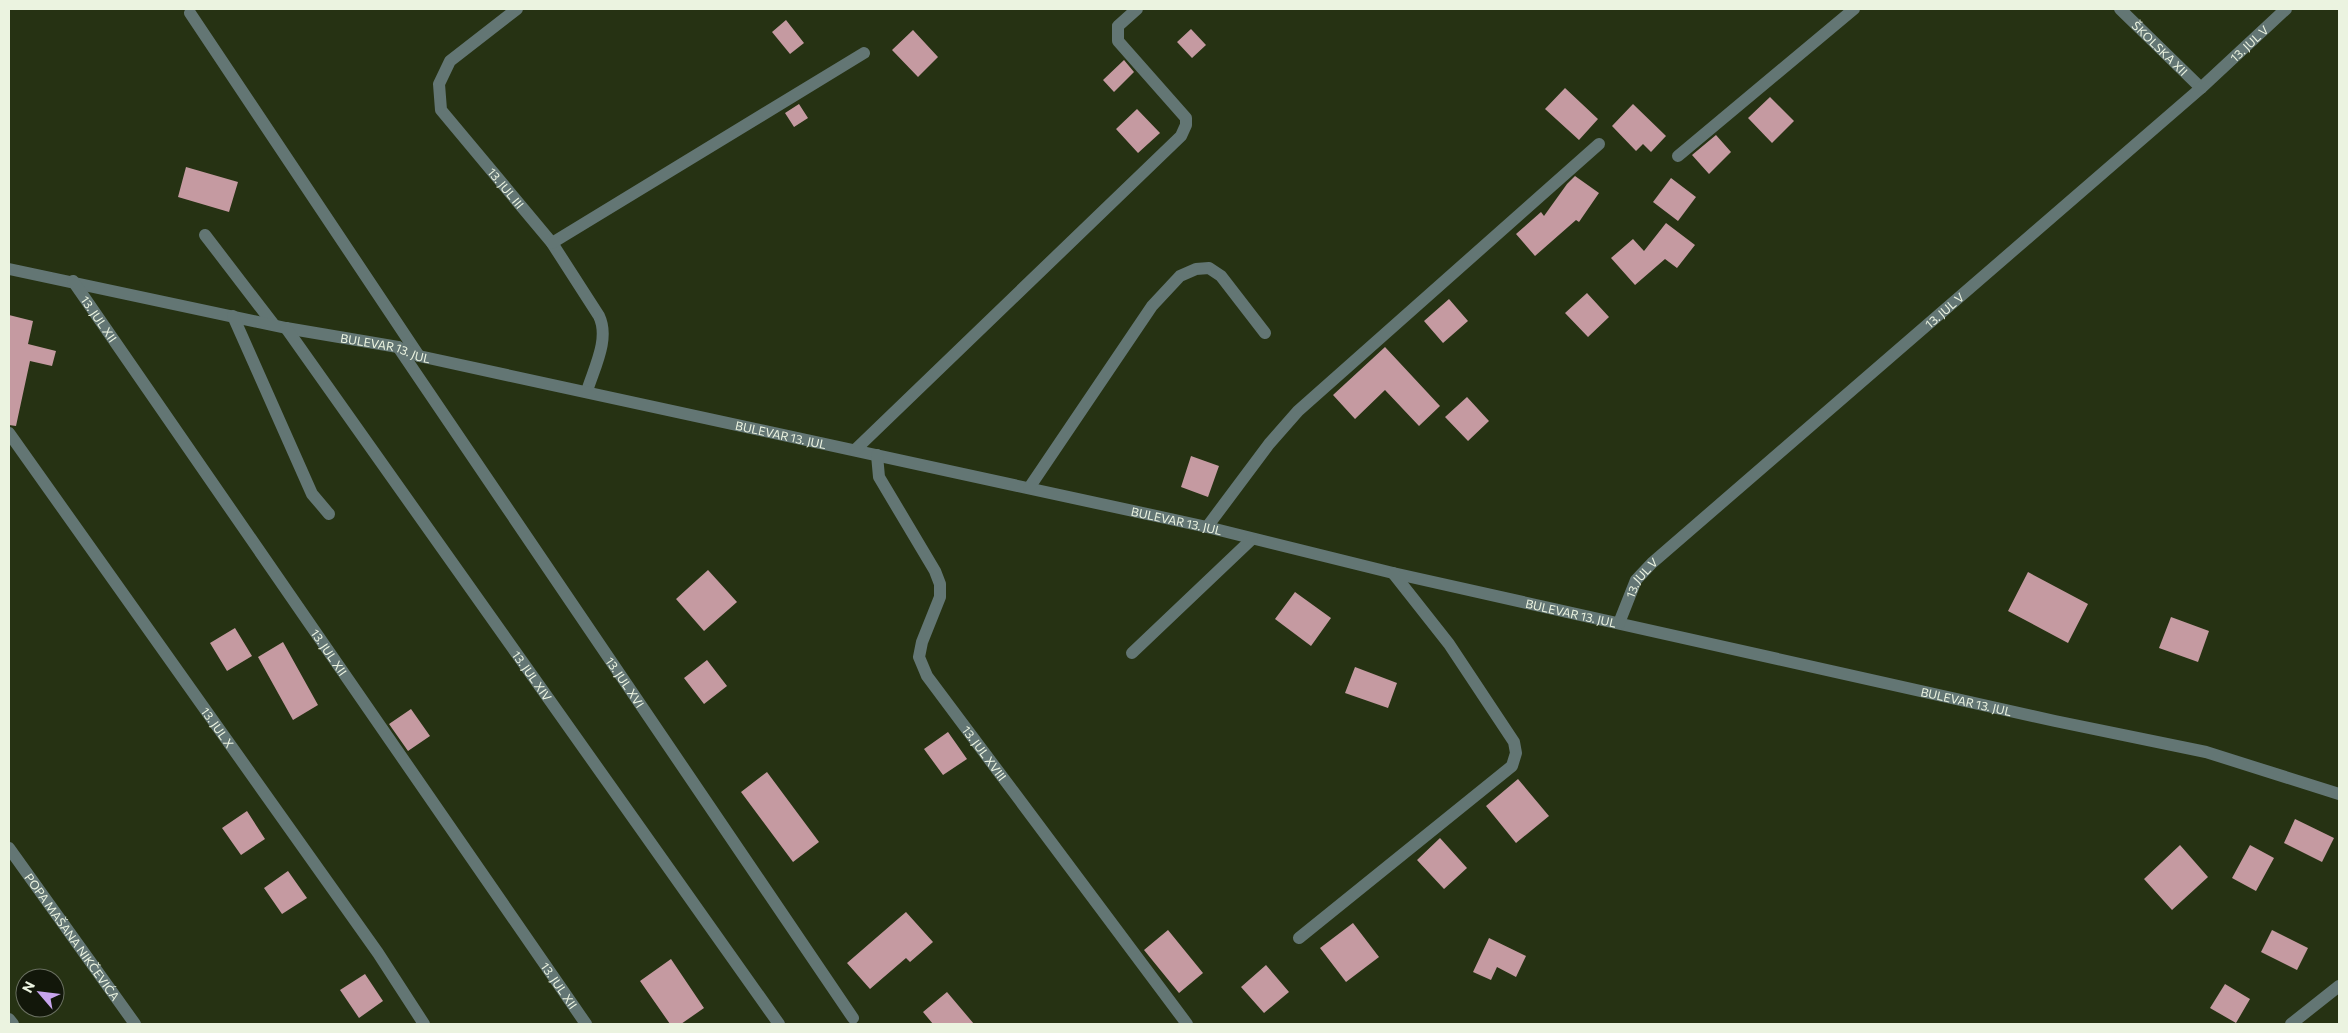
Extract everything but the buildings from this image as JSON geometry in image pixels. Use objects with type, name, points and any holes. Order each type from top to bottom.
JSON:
[{"type":"street","name":"13. JUL III","points":[[517,9],[450,61],[439,84],[441,110],[552,243],[604,326],[604,338],[587,391]]},
{"type":"street","points":[[854,450],[1181,136],[1186,125],[1186,118],[1118,41],[1118,26],[1137,9]]},
{"type":"street","points":[[1678,156],[1854,9]]},
{"type":"street","name":"ŠKOLSKA XII","points":[[2120,9],[2201,88]]},
{"type":"street","name":"13. JUL V","points":[[1619,623],[1636,580],[1652,563],[2201,88],[2286,9]]},
{"type":"street","points":[[190,14],[419,356]]},
{"type":"street","points":[[552,243],[864,53]]},
{"type":"street","points":[[1208,527],[1269,444],[1298,411],[1599,144]]},
{"type":"street","name":"13. JUL XIV","points":[[204,235],[280,326],[779,1024]]},
{"type":"street","points":[[1029,488],[1152,306],[1180,276],[1196,269],[1209,268],[1221,276],[1265,333]]},
{"type":"street","name":"BULEVAR 13. JUL","points":[[9,269],[280,326],[398,347],[419,356],[1208,527],[1252,540],[1393,573],[2046,719],[2206,752],[2339,794]]},
{"type":"street","name":"13. JUL XII","points":[[72,281],[586,1024]]},
{"type":"street","points":[[233,316],[312,494],[329,514]]},
{"type":"street","name":"13. JUL XVI","points":[[398,347],[853,1018]]},
{"type":"street","name":"13. JUL X","points":[[9,433],[378,953],[424,1024]]},
{"type":"street","name":"13. JUL XVIII","points":[[877,455],[879,477],[935,571],[940,584],[940,597],[922,642],[919,657],[927,676],[1186,1024]]},
{"type":"street","points":[[1132,653],[1252,540]]},
{"type":"street","points":[[1300,938],[1512,766],[1516,753],[1514,742],[1449,644],[1393,573]]},
{"type":"street","name":"POPA MAŠANA NIKČEVIĆA","points":[[9,848],[135,1024]]},
{"type":"street","points":[[2291,1024],[2339,986]]},
{"type":"street","points":[[9,1019],[13,1024]]}]
